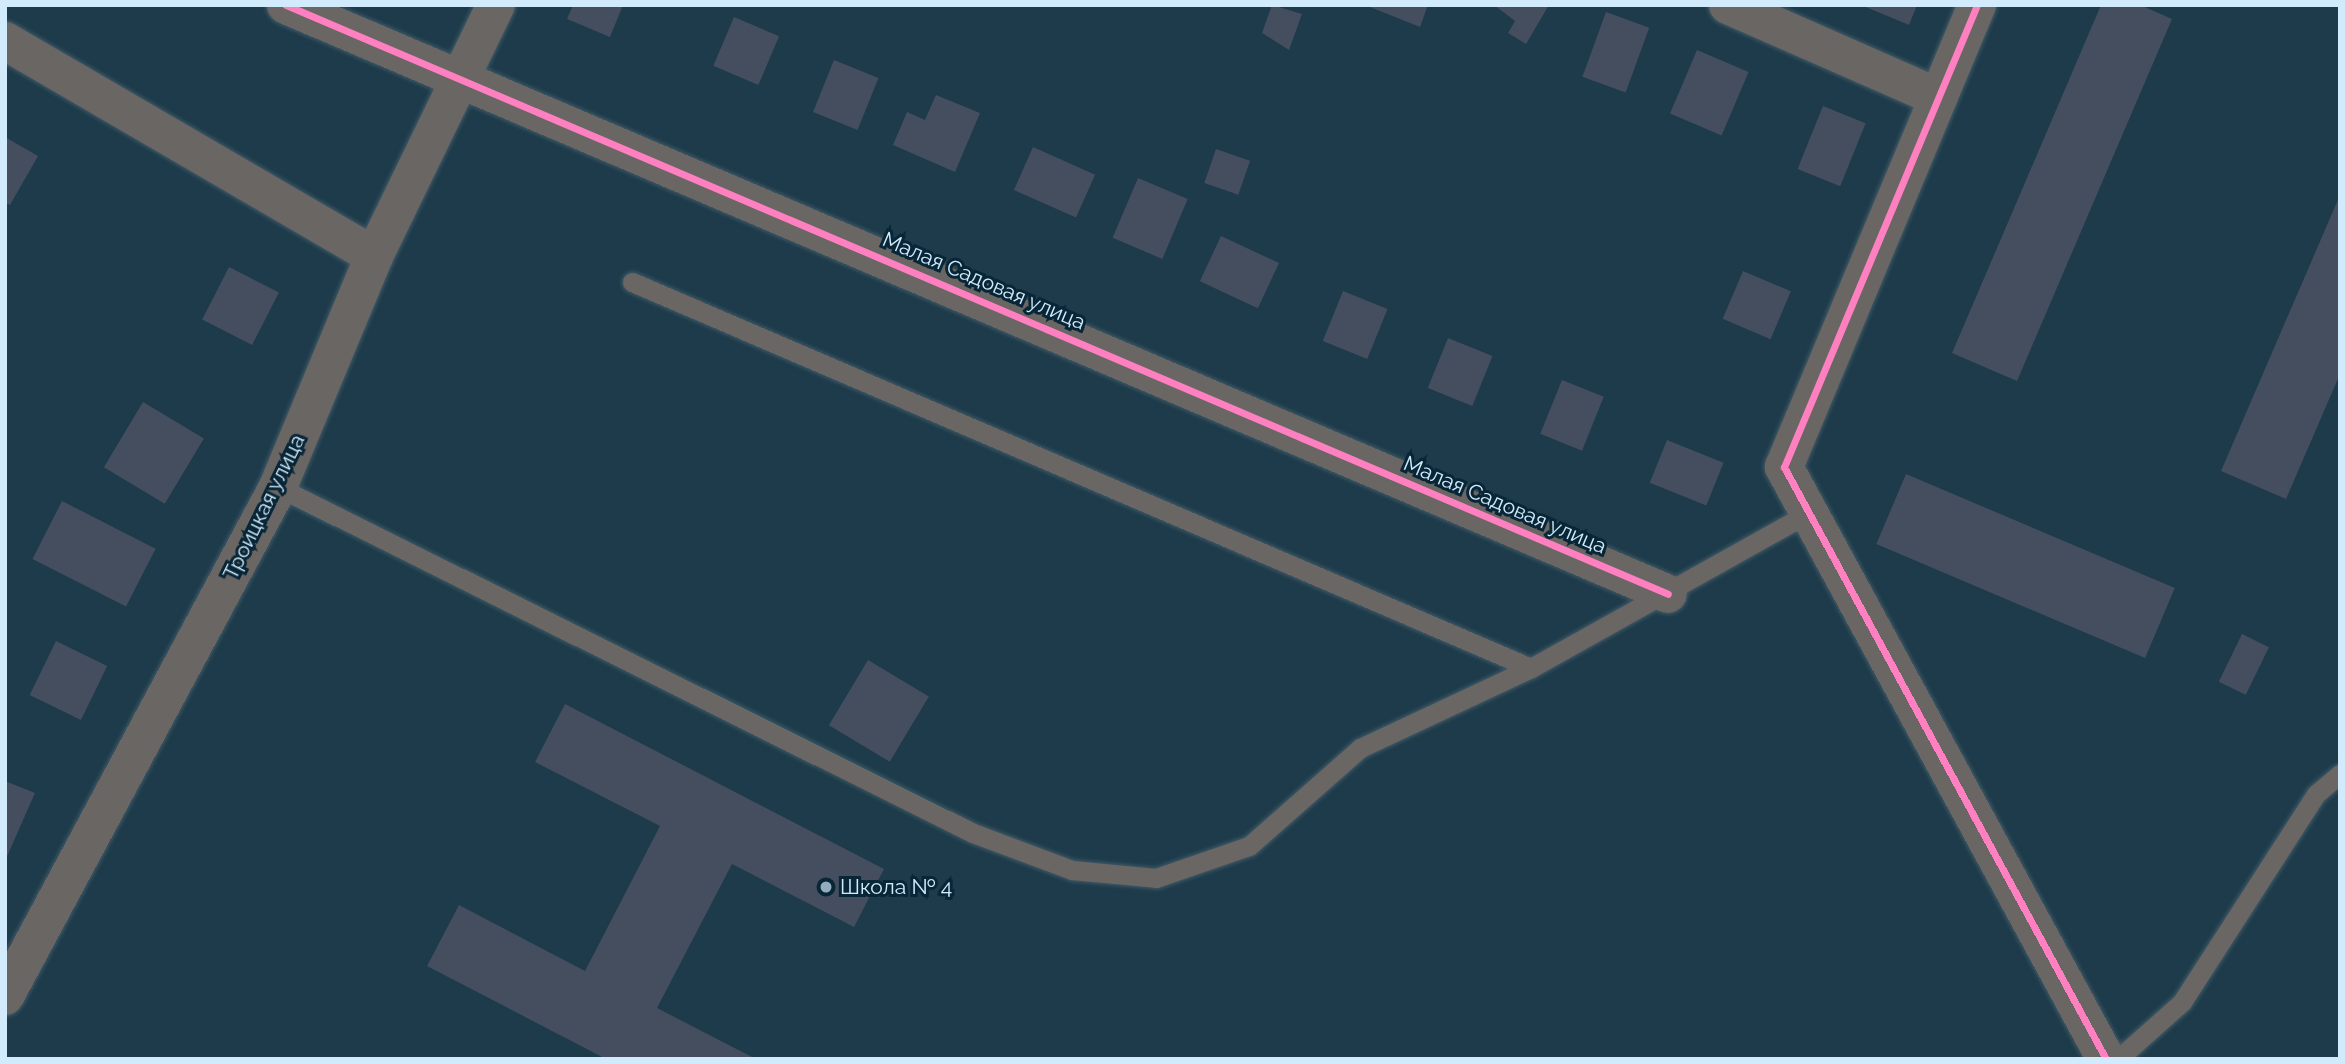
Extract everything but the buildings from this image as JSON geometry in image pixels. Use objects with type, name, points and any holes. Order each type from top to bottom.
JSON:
[{"type":"street","name":"Малая Садовая улица","points":[[286,5],[458,84],[620,143],[1668,594]]},
{"type":"street","name":"Троицкая улица","points":[[5,996],[278,487],[374,256],[496,5]]},
{"type":"street","points":[[1728,5],[1938,97]]},
{"type":"street","points":[[1978,5],[1784,467],[2106,1059]]},
{"type":"street","points":[[5,41],[374,256]]},
{"type":"lane","points":[[632,282],[1531,668]]},
{"type":"lane","points":[[278,487],[973,833],[1072,870],[1156,878],[1250,846],[1360,748],[1531,668],[1668,594],[1808,513]]},
{"type":"lane","points":[[2118,1059],[2182,1002],[2316,794],[2340,774]]},
{"type":"cycle path","points":[[286,5],[1668,594]]},
{"type":"cycle path","points":[[1977,5],[1784,467],[2106,1059]]},
{"type":"place","name":"Школа № 4","points":[[826,887]]}]
